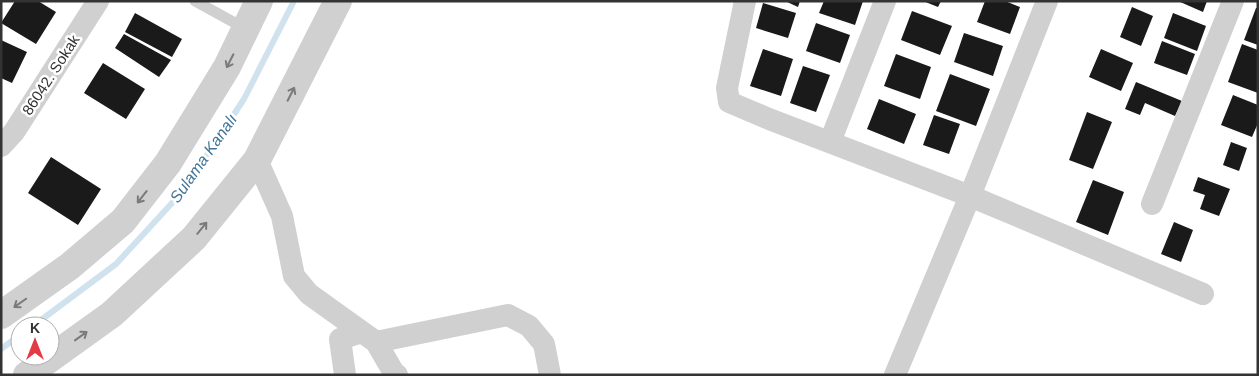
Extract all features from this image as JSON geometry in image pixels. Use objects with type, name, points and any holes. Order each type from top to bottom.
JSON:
[{"type":"street","name":"86042. Sokak","points":[[1,146],[14,132],[98,1]]},
{"type":"street","points":[[1,314],[70,266],[123,221],[168,163],[227,67],[259,1]]},
{"type":"street","points":[[27,375],[112,314],[194,238],[257,160],[338,1]]},
{"type":"street","points":[[745,1],[727,88],[729,102],[970,196],[1203,294]]},
{"type":"street","points":[[830,142],[885,1]]},
{"type":"street","points":[[895,375],[970,196],[1046,1]]},
{"type":"street","points":[[1152,204],[1234,1]]},
{"type":"street","points":[[257,160],[282,216],[294,276],[309,294],[369,337],[397,375]]},
{"type":"street","points":[[345,375],[340,338],[369,337],[508,315],[529,326],[544,344],[550,375]]},
{"type":"lane","points":[[195,1],[246,29]]},
{"type":"building","points":[[15,1],[38,1],[56,12],[36,44],[1,23]]},
{"type":"building","points":[[785,1],[800,1],[798,7]]},
{"type":"building","points":[[824,1],[863,1],[855,25],[819,13]]},
{"type":"building","points":[[923,1],[941,1],[938,7]]},
{"type":"building","points":[[985,1],[1005,1],[1020,7],[1010,34],[977,22]]},
{"type":"building","points":[[1178,1],[1207,1],[1203,12]]},
{"type":"building","points":[[763,3],[796,13],[788,38],[756,28]]},
{"type":"building","points":[[1132,7],[1153,16],[1141,46],[1120,37]]},
{"type":"building","points":[[1256,8],[1258,8],[1258,45],[1244,40]]},
{"type":"building","points":[[912,11],[952,26],[940,55],[901,40]]},
{"type":"building","points":[[135,13],[182,39],[172,57],[125,32]]},
{"type":"building","points":[[1173,13],[1206,26],[1197,51],[1164,38]]},
{"type":"building","points":[[816,23],[850,35],[840,63],[806,51]]},
{"type":"building","points":[[964,33],[1003,46],[993,76],[954,62]]},
{"type":"building","points":[[124,34],[171,60],[159,77],[115,48]]},
{"type":"building","points":[[1,40],[27,52],[12,83],[1,78]]},
{"type":"building","points":[[1162,41],[1195,54],[1187,75],[1154,63]]},
{"type":"building","points":[[1242,44],[1258,50],[1258,93],[1228,82]]},
{"type":"building","points":[[763,49],[793,59],[781,96],[750,86]]},
{"type":"building","points":[[1101,49],[1133,63],[1121,91],[1089,77]]},
{"type":"building","points":[[896,54],[931,67],[920,99],[884,86]]},
{"type":"building","points":[[103,63],[145,89],[126,119],[84,93]]},
{"type":"building","points":[[803,66],[830,75],[816,112],[790,103]]},
{"type":"building","points":[[950,74],[990,89],[976,126],[936,111]]},
{"type":"building","points":[[1136,82],[1182,101],[1175,116],[1145,103],[1140,115],[1125,109]]},
{"type":"building","points":[[1233,95],[1258,105],[1258,123],[1252,137],[1221,125]]},
{"type":"building","points":[[879,99],[916,114],[904,144],[867,129]]},
{"type":"building","points":[[1087,112],[1112,122],[1093,169],[1069,160]]},
{"type":"building","points":[[934,115],[960,124],[949,154],[923,145]]},
{"type":"building","points":[[1231,142],[1247,148],[1239,171],[1223,165]]},
{"type":"building","points":[[51,157],[101,189],[78,225],[28,193]]},
{"type":"building","points":[[1198,177],[1230,189],[1219,216],[1200,209],[1205,195],[1193,191]]},
{"type":"building","points":[[1093,180],[1124,192],[1108,235],[1076,222]]},
{"type":"building","points":[[1174,222],[1193,230],[1181,262],[1161,254]]},
{"type":"waterway","name":"Sulama Kanalı","points":[[46,316],[116,264],[184,190],[244,99],[294,1]]},
{"type":"waterway","name":"Sulama Kanalı","points":[[1,349],[10,342]]}]
